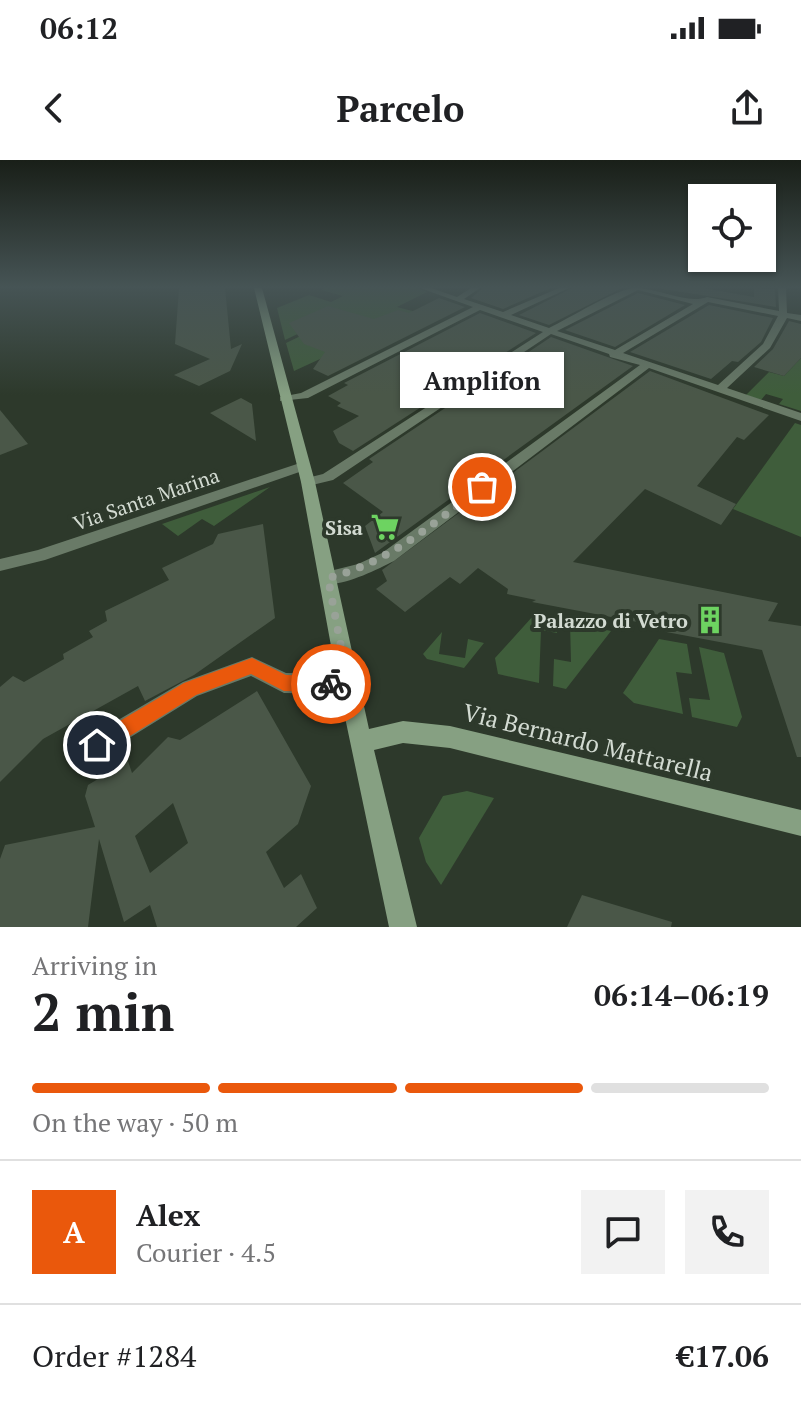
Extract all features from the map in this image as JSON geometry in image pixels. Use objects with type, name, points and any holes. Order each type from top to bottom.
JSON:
[{"type":"street","points":[[266,324],[305,474],[403,927]]},
{"type":"street","points":[[284,399],[304,396],[447,324]]},
{"type":"street","points":[[524,324],[801,417]]},
{"type":"street","name":"Via Santa Marina","points":[[0,565],[39,556],[305,474],[328,477],[565,324]]},
{"type":"street","points":[[613,355],[666,324]]},
{"type":"street","points":[[718,390],[783,324]]},
{"type":"street","points":[[328,578],[362,569],[388,557],[646,366]]},
{"type":"street","points":[[97,745],[190,689],[252,666],[284,683],[348,684]]},
{"type":"street","name":"Via Bernardo Mattarella","points":[[361,742],[403,732],[450,737],[801,823]]},
{"type":"green space","points":[[281,324],[319,324],[285,340]]},
{"type":"green space","points":[[326,324],[397,324],[294,371],[286,343]]},
{"type":"green space","points":[[801,358],[801,411],[779,404],[783,399],[766,394],[761,400],[746,395],[769,372],[784,376]]},
{"type":"green space","points":[[795,423],[801,425],[801,537],[733,509]]},
{"type":"green space","points":[[270,487],[214,526],[202,519],[178,536],[162,524]]},
{"type":"green space","points":[[533,616],[559,620],[557,633],[541,630],[539,683],[498,674],[495,658]]},
{"type":"green space","points":[[570,622],[611,631],[566,689],[553,686],[554,659],[571,662]]},
{"type":"green space","points":[[442,632],[439,654],[465,658],[468,639],[484,643],[464,668],[427,659],[423,654]]},
{"type":"green space","points":[[659,639],[687,644],[692,674],[676,672],[683,714],[634,703],[623,693]]},
{"type":"green space","points":[[699,647],[724,653],[742,717],[737,727],[692,717],[689,698],[710,700]]},
{"type":"green space","points":[[467,791],[494,798],[441,885],[426,862],[419,838],[443,796]]},
{"type":"building","points":[[176,324],[229,324],[231,349],[242,344],[230,371],[199,386],[174,375],[210,359],[175,344]]},
{"type":"building","points":[[290,324],[432,324],[328,376],[313,369],[325,352],[304,344]]},
{"type":"building","points":[[459,324],[510,324],[536,333],[353,451],[339,443],[333,431],[359,416],[337,406],[341,403],[328,396],[348,385],[344,383]]},
{"type":"building","points":[[577,324],[654,324],[615,347],[565,330]]},
{"type":"building","points":[[677,324],[770,324],[761,342],[711,379],[630,352]]},
{"type":"building","points":[[787,324],[801,324],[801,358],[784,376],[754,367],[773,349]]},
{"type":"building","points":[[551,337],[633,366],[375,553],[365,526],[383,512],[343,483],[373,462],[369,459]]},
{"type":"building","points":[[650,371],[769,415],[744,440],[737,437],[697,486],[736,504],[721,525],[645,489],[573,562],[778,603],[768,621],[801,626],[801,757],[797,757],[762,650],[532,602],[536,600],[507,594],[508,589],[478,568],[460,584],[450,577],[405,612],[376,589],[387,581],[382,570]]},
{"type":"building","points":[[241,398],[252,404],[256,441],[210,413]]},
{"type":"building","points":[[0,410],[28,444],[0,455]]},
{"type":"building","points":[[263,524],[275,618],[194,675],[145,701],[138,686],[43,739],[0,782],[0,687],[13,676],[24,682],[64,659],[63,654],[93,637],[89,631],[107,621],[105,611],[169,580],[162,568],[213,544],[218,534]]},
{"type":"building","points":[[257,691],[311,786],[298,824],[266,852],[284,888],[301,874],[317,908],[296,927],[157,927],[150,905],[124,922],[99,839],[88,927],[0,927],[0,859],[5,845],[95,827],[85,796],[88,785],[128,761],[132,773],[168,737],[180,740]],"holes":[[[173,803],[188,843],[150,873],[135,836]]]},
{"type":"building","points":[[582,895],[672,922],[671,927],[567,927]]},
{"type":"way so far","points":[[331,684],[348,684],[328,578],[362,569],[388,557],[482,487]]},
{"type":"place","name":"Amplifon","points":[[482,487]]},
{"type":"place","name":"Sisa","points":[[385,527]]},
{"type":"place","name":"Palazzo di Vetro","points":[[710,620]]},
{"type":"route","points":[[97,745],[190,689],[252,666],[284,683],[331,684]]}]
